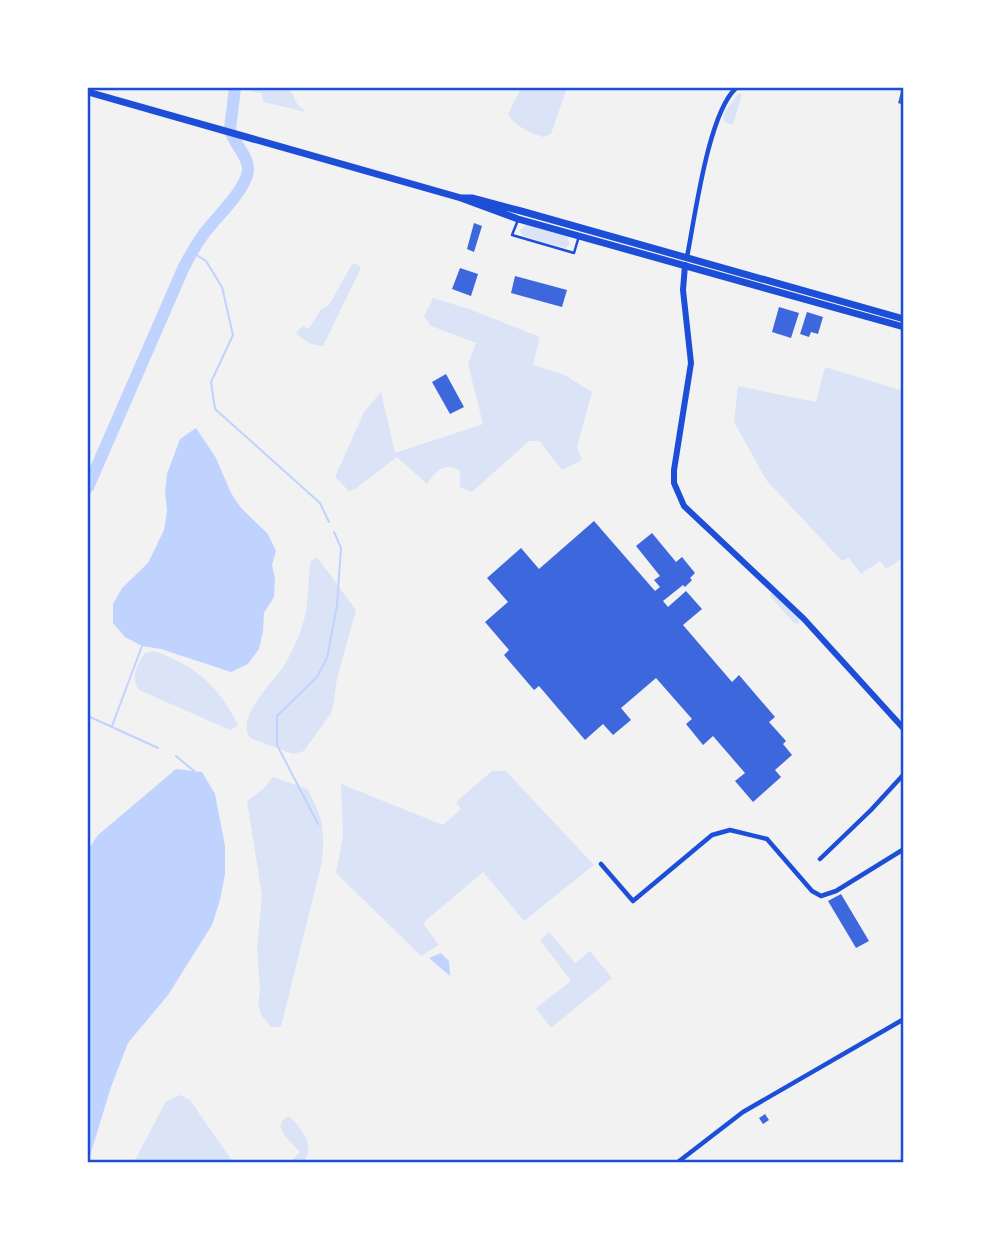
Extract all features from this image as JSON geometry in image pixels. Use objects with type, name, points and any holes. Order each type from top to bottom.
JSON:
[{"type":"main road","points":[[88,93],[461,198],[472,198],[579,236],[686,261],[904,327]]},
{"type":"main road","points":[[520,215],[904,319]]},
{"type":"main road","points":[[686,261],[683,290],[691,363],[674,470],[677,495],[693,515],[804,620],[904,729]]},
{"type":"street","points":[[686,261],[707,160],[722,105],[736,88]]},
{"type":"street","points":[[820,859],[904,774]]},
{"type":"street","points":[[601,863],[633,901],[712,835],[730,830],[767,839],[812,891],[821,896],[836,891],[904,849]]},
{"type":"street","points":[[678,1163],[743,1112],[904,1018]]},
{"type":"lane","points":[[520,215],[512,235],[574,253],[579,236]]},
{"type":"shaded area","points":[[249,88],[289,88],[298,105],[306,112],[263,102],[262,93],[252,92]]},
{"type":"shaded area","points":[[521,88],[567,88],[551,134],[543,137],[533,133],[518,125],[508,114]]},
{"type":"shaded area","points":[[739,93],[742,95],[733,125],[726,123],[723,119],[725,111]]},
{"type":"shaded area","points":[[526,225],[567,236],[570,245],[565,248],[523,236],[520,230]]},
{"type":"shaded area","points":[[352,264],[361,268],[323,346],[304,340],[296,332],[303,326],[309,329],[321,309],[329,305]]},
{"type":"shaded area","points":[[433,298],[540,337],[533,365],[565,375],[592,392],[577,447],[582,460],[562,470],[539,441],[529,441],[472,492],[460,487],[460,471],[454,468],[441,469],[427,484],[397,457],[349,491],[335,477],[364,412],[381,392],[395,453],[483,424],[468,364],[476,343],[431,326],[424,316]]},
{"type":"shaded area","points":[[825,367],[903,391],[903,558],[886,569],[880,561],[861,574],[849,558],[842,561],[767,481],[734,422],[738,386],[816,402]]},
{"type":"shaded area","points":[[317,557],[356,610],[337,679],[332,712],[304,751],[293,754],[250,738],[248,720],[296,643],[306,612],[311,561]]},
{"type":"shaded area","points":[[772,591],[799,618],[799,624],[794,623],[770,596]]},
{"type":"shaded area","points":[[154,651],[194,670],[214,688],[238,725],[230,730],[139,690],[135,680],[137,667],[145,653]]},
{"type":"shaded area","points":[[492,771],[506,771],[594,865],[524,921],[483,872],[423,923],[439,945],[421,956],[336,873],[343,836],[341,784],[443,825],[461,809],[456,802]]},
{"type":"shaded area","points":[[273,777],[307,789],[320,816],[323,840],[322,862],[281,1027],[271,1027],[262,1016],[258,1004],[260,990],[257,947],[262,896],[247,801]]},
{"type":"shaded area","points":[[549,932],[575,963],[590,951],[612,978],[551,1028],[536,1008],[571,981],[540,940]]},
{"type":"shaded area","points":[[180,1095],[190,1100],[233,1162],[134,1162],[166,1101]]},
{"type":"shaded area","points":[[289,1116],[308,1143],[304,1162],[290,1162],[300,1152],[284,1135],[280,1126]]},
{"type":"water","points":[[196,428],[216,458],[231,493],[241,508],[268,534],[276,551],[272,565],[275,578],[274,597],[264,613],[259,649],[248,664],[231,672],[161,649],[142,646],[125,637],[113,623],[113,604],[122,588],[148,563],[164,530],[167,474],[180,439]]},
{"type":"water","points":[[176,769],[202,772],[215,794],[225,846],[225,874],[220,900],[212,925],[168,995],[128,1043],[88,1162],[88,850],[98,835]]},
{"type":"water","points":[[441,953],[449,961],[450,976],[429,958]]},
{"type":"building","points":[[904,88],[904,105],[898,103]]},
{"type":"building","points":[[474,223],[482,226],[474,252],[467,249]]},
{"type":"building","points":[[460,268],[478,274],[471,296],[452,289]]},
{"type":"building","points":[[515,276],[567,290],[562,307],[511,293]]},
{"type":"building","points":[[779,307],[799,313],[791,338],[772,332]]},
{"type":"building","points":[[807,312],[823,317],[818,334],[811,332],[809,337],[800,334]]},
{"type":"building","points":[[446,374],[464,407],[450,414],[432,382]]},
{"type":"building","points":[[594,521],[655,591],[660,587],[654,580],[660,576],[636,546],[652,533],[676,562],[682,557],[695,573],[685,587],[683,585],[663,601],[668,607],[686,591],[702,609],[683,625],[732,682],[739,675],[775,717],[769,722],[786,741],[783,744],[792,755],[775,770],[781,777],[753,802],[735,781],[745,773],[713,736],[703,745],[686,724],[692,719],[656,678],[621,708],[631,720],[613,735],[603,724],[585,740],[539,686],[534,690],[504,655],[509,650],[485,622],[508,602],[487,578],[521,548],[539,569]]},
{"type":"building","points":[[841,894],[869,941],[856,948],[828,901]]},
{"type":"building","points":[[765,1114],[769,1120],[763,1124],[759,1118]]},
{"type":"waterway","points":[[88,487],[185,265],[200,239],[237,194],[247,176],[247,163],[230,129],[235,88]]},
{"type":"waterway","points":[[192,252],[206,261],[222,287],[233,335],[211,382],[215,409],[320,503],[329,522]]},
{"type":"waterway","points":[[318,824],[277,745],[277,716],[317,677],[327,658],[337,605],[341,548],[334,532]]},
{"type":"waterway","points":[[112,726],[142,646]]},
{"type":"waterway","points":[[88,716],[158,748]]},
{"type":"waterway","points":[[176,756],[194,771]]}]
